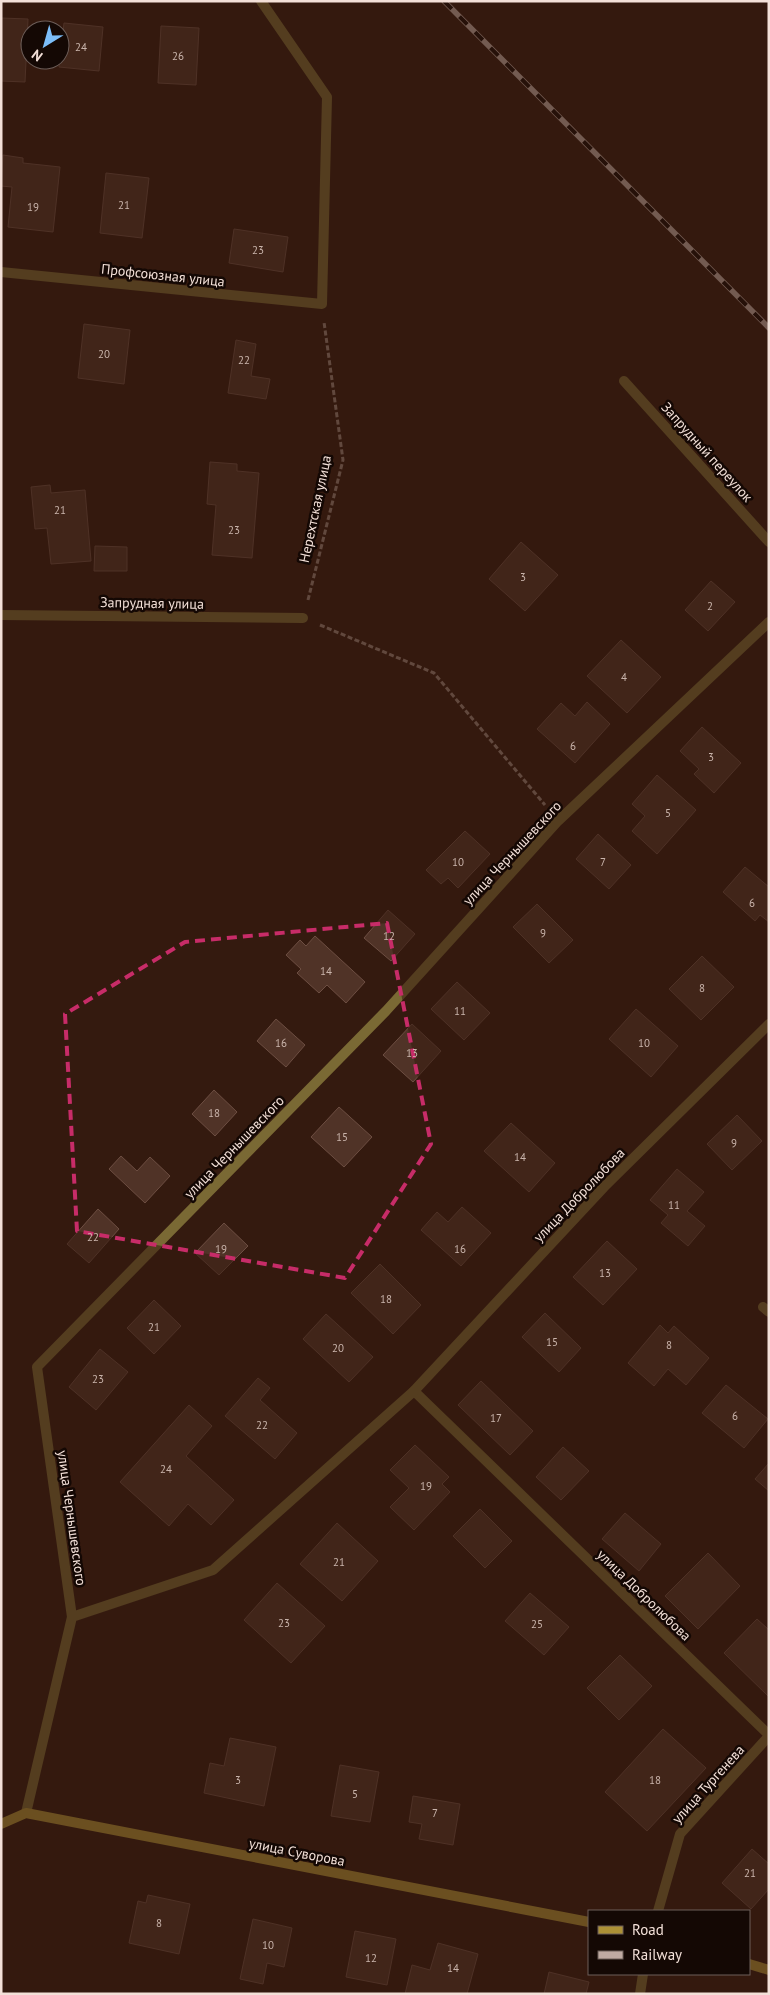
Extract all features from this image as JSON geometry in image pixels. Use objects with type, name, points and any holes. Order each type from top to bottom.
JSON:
[{"type":"street","points":[[261,1],[327,97],[322,304]]},
{"type":"street","name":"Профсоюзная улица","points":[[1,272],[322,304]]},
{"type":"street","name":"Запрудный переулок","points":[[624,381],[769,542]]},
{"type":"street","name":"Запрудная улица","points":[[1,615],[304,618]]},
{"type":"street","name":"улица Чернышевского","points":[[26,1813],[72,1617],[37,1367],[386,1012],[558,821],[769,622]]},
{"type":"street","name":"улица Добролюбова","points":[[72,1617],[213,1570],[414,1392],[604,1186],[769,1024]]},
{"type":"street","name":"улица Добролюбова","points":[[414,1392],[769,1736]]},
{"type":"street","name":"улица Тургенева","points":[[658,1910],[680,1834],[769,1736]]},
{"type":"street","points":[[1,1824],[26,1813]]},
{"type":"street","name":"улица Суворова","points":[[26,1813],[588,1922]]},
{"type":"street","points":[[750,1964],[769,1970]]},
{"type":"street","points":[[640,1994],[643,1975]]},
{"type":"path","name":"Нерехтская улица","points":[[304,618],[343,460],[322,304]]},
{"type":"path","points":[[304,618],[434,673],[558,821]]},
{"type":"highlighted area","points":[[387,923],[431,1144],[345,1278],[77,1231],[65,1014],[185,942]]},
{"type":"building","points":[[1,18],[28,19],[20,20],[20,70],[26,70],[25,82],[1,81]]},
{"type":"building","points":[[70,24],[103,27],[99,71],[70,68]]},
{"type":"building","points":[[161,26],[199,28],[196,85],[158,83]]},
{"type":"building","points":[[3,155],[23,158],[23,163],[60,167],[53,232],[8,227],[12,187],[1,186]]},
{"type":"building","points":[[106,173],[149,178],[142,238],[100,233]]},
{"type":"building","points":[[234,229],[288,237],[283,272],[229,263]]},
{"type":"building","points":[[84,324],[130,330],[124,384],[78,378]]},
{"type":"building","points":[[236,340],[256,344],[251,376],[270,379],[266,399],[228,393]]},
{"type":"building","points":[[210,462],[237,464],[237,471],[259,473],[252,558],[212,555],[216,505],[207,504]]},
{"type":"building","points":[[50,485],[51,493],[85,490],[91,561],[51,564],[47,528],[35,529],[31,487]]},
{"type":"building","points":[[521,542],[558,575],[525,611],[489,579]]},
{"type":"building","points":[[95,546],[127,547],[127,571],[94,571]]},
{"type":"building","points":[[711,581],[735,602],[708,631],[685,610]]},
{"type":"building","points":[[621,640],[661,677],[627,713],[587,676]]},
{"type":"building","points":[[587,702],[610,724],[575,763],[537,729],[561,703],[575,716]]},
{"type":"building","points":[[702,727],[741,763],[714,793],[694,774],[699,769],[680,751]]},
{"type":"building","points":[[657,775],[696,810],[657,854],[632,831],[645,816],[632,804]]},
{"type":"building","points":[[465,831],[490,854],[458,888],[448,878],[441,884],[426,870]]},
{"type":"building","points":[[598,834],[631,865],[609,889],[576,859]]},
{"type":"building","points":[[745,867],[769,887],[769,922],[760,915],[755,921],[723,892]]},
{"type":"building","points":[[537,904],[573,940],[549,963],[513,927]]},
{"type":"building","points":[[388,910],[415,934],[391,961],[364,938]]},
{"type":"building","points":[[315,936],[365,982],[346,1003],[327,985],[319,993],[297,973],[301,969],[286,955],[300,940],[306,946]]},
{"type":"building","points":[[702,956],[734,987],[701,1020],[669,989]]},
{"type":"building","points":[[457,982],[490,1013],[464,1040],[431,1009]]},
{"type":"building","points":[[636,1009],[678,1046],[651,1077],[609,1039]]},
{"type":"building","points":[[276,1019],[305,1045],[286,1067],[257,1041]]},
{"type":"building","points":[[412,1024],[441,1051],[413,1082],[383,1055]]},
{"type":"building","points":[[214,1090],[237,1112],[215,1136],[192,1114]]},
{"type":"building","points":[[339,1107],[372,1137],[344,1167],[311,1137]]},
{"type":"building","points":[[737,1115],[762,1141],[732,1170],[707,1144]]},
{"type":"building","points":[[511,1123],[555,1163],[529,1192],[484,1151]]},
{"type":"building","points":[[121,1156],[137,1171],[150,1157],[170,1176],[145,1203],[109,1169]]},
{"type":"building","points":[[677,1169],[704,1192],[687,1211],[705,1226],[688,1246],[661,1223],[668,1215],[650,1200]]},
{"type":"building","points":[[462,1207],[491,1233],[461,1266],[421,1230],[437,1212],[448,1222]]},
{"type":"building","points":[[98,1209],[119,1229],[89,1263],[67,1244]]},
{"type":"building","points":[[224,1223],[248,1246],[219,1275],[195,1253]]},
{"type":"building","points":[[607,1241],[637,1269],[603,1305],[573,1277]]},
{"type":"building","points":[[380,1264],[421,1305],[393,1334],[351,1293]]},
{"type":"building","points":[[154,1300],[181,1326],[154,1354],[127,1328]]},
{"type":"building","points":[[545,1313],[581,1348],[559,1372],[522,1337]]},
{"type":"building","points":[[326,1314],[373,1357],[349,1382],[303,1339]]},
{"type":"building","points":[[660,1325],[668,1333],[674,1326],[709,1358],[686,1385],[668,1369],[654,1386],[628,1363]]},
{"type":"building","points":[[100,1349],[128,1372],[96,1410],[69,1387]]},
{"type":"building","points":[[258,1378],[270,1388],[260,1400],[297,1433],[275,1459],[225,1416]]},
{"type":"building","points":[[481,1381],[533,1431],[510,1455],[458,1405]]},
{"type":"building","points":[[726,1385],[768,1419],[744,1448],[702,1413]]},
{"type":"building","points":[[189,1405],[212,1426],[186,1456],[234,1500],[211,1525],[188,1504],[169,1526],[120,1482]]},
{"type":"building","points":[[415,1445],[449,1477],[442,1484],[450,1492],[414,1530],[390,1507],[409,1488],[390,1470]]},
{"type":"building","points":[[563,1447],[589,1471],[561,1500],[536,1477]]},
{"type":"building","points":[[769,1463],[769,1491],[755,1479]]},
{"type":"building","points":[[480,1509],[512,1541],[485,1568],[453,1536]]},
{"type":"building","points":[[625,1513],[661,1544],[639,1571],[602,1539]]},
{"type":"building","points":[[337,1523],[378,1561],[342,1601],[300,1564]]},
{"type":"building","points":[[708,1553],[740,1586],[698,1629],[665,1596]]},
{"type":"building","points":[[277,1583],[325,1626],[291,1663],[244,1620]]},
{"type":"building","points":[[530,1593],[569,1627],[544,1655],[505,1621]]},
{"type":"building","points":[[757,1619],[769,1630],[769,1697],[724,1653]]},
{"type":"building","points":[[620,1655],[652,1686],[619,1720],[587,1688]]},
{"type":"building","points":[[663,1729],[706,1768],[647,1831],[605,1792]]},
{"type":"building","points":[[230,1738],[276,1747],[264,1806],[204,1793],[210,1763],[224,1766]]},
{"type":"building","points":[[340,1765],[379,1772],[370,1822],[331,1816]]},
{"type":"building","points":[[413,1796],[460,1804],[453,1845],[419,1839],[422,1824],[409,1822]]},
{"type":"building","points":[[752,1849],[769,1864],[769,1889],[751,1909],[722,1883]]},
{"type":"building","points":[[148,1895],[190,1904],[179,1954],[129,1943],[138,1901],[146,1903]]},
{"type":"building","points":[[253,1919],[292,1928],[284,1967],[267,1963],[263,1984],[240,1979]]},
{"type":"building","points":[[355,1931],[396,1939],[387,1985],[346,1977]]},
{"type":"building","points":[[438,1943],[478,1954],[467,1994],[405,1994],[412,1965],[430,1970]]},
{"type":"building","points":[[549,1972],[589,1982],[586,1994],[544,1994]]},
{"type":"railway","points":[[444,1],[769,328]]}]
